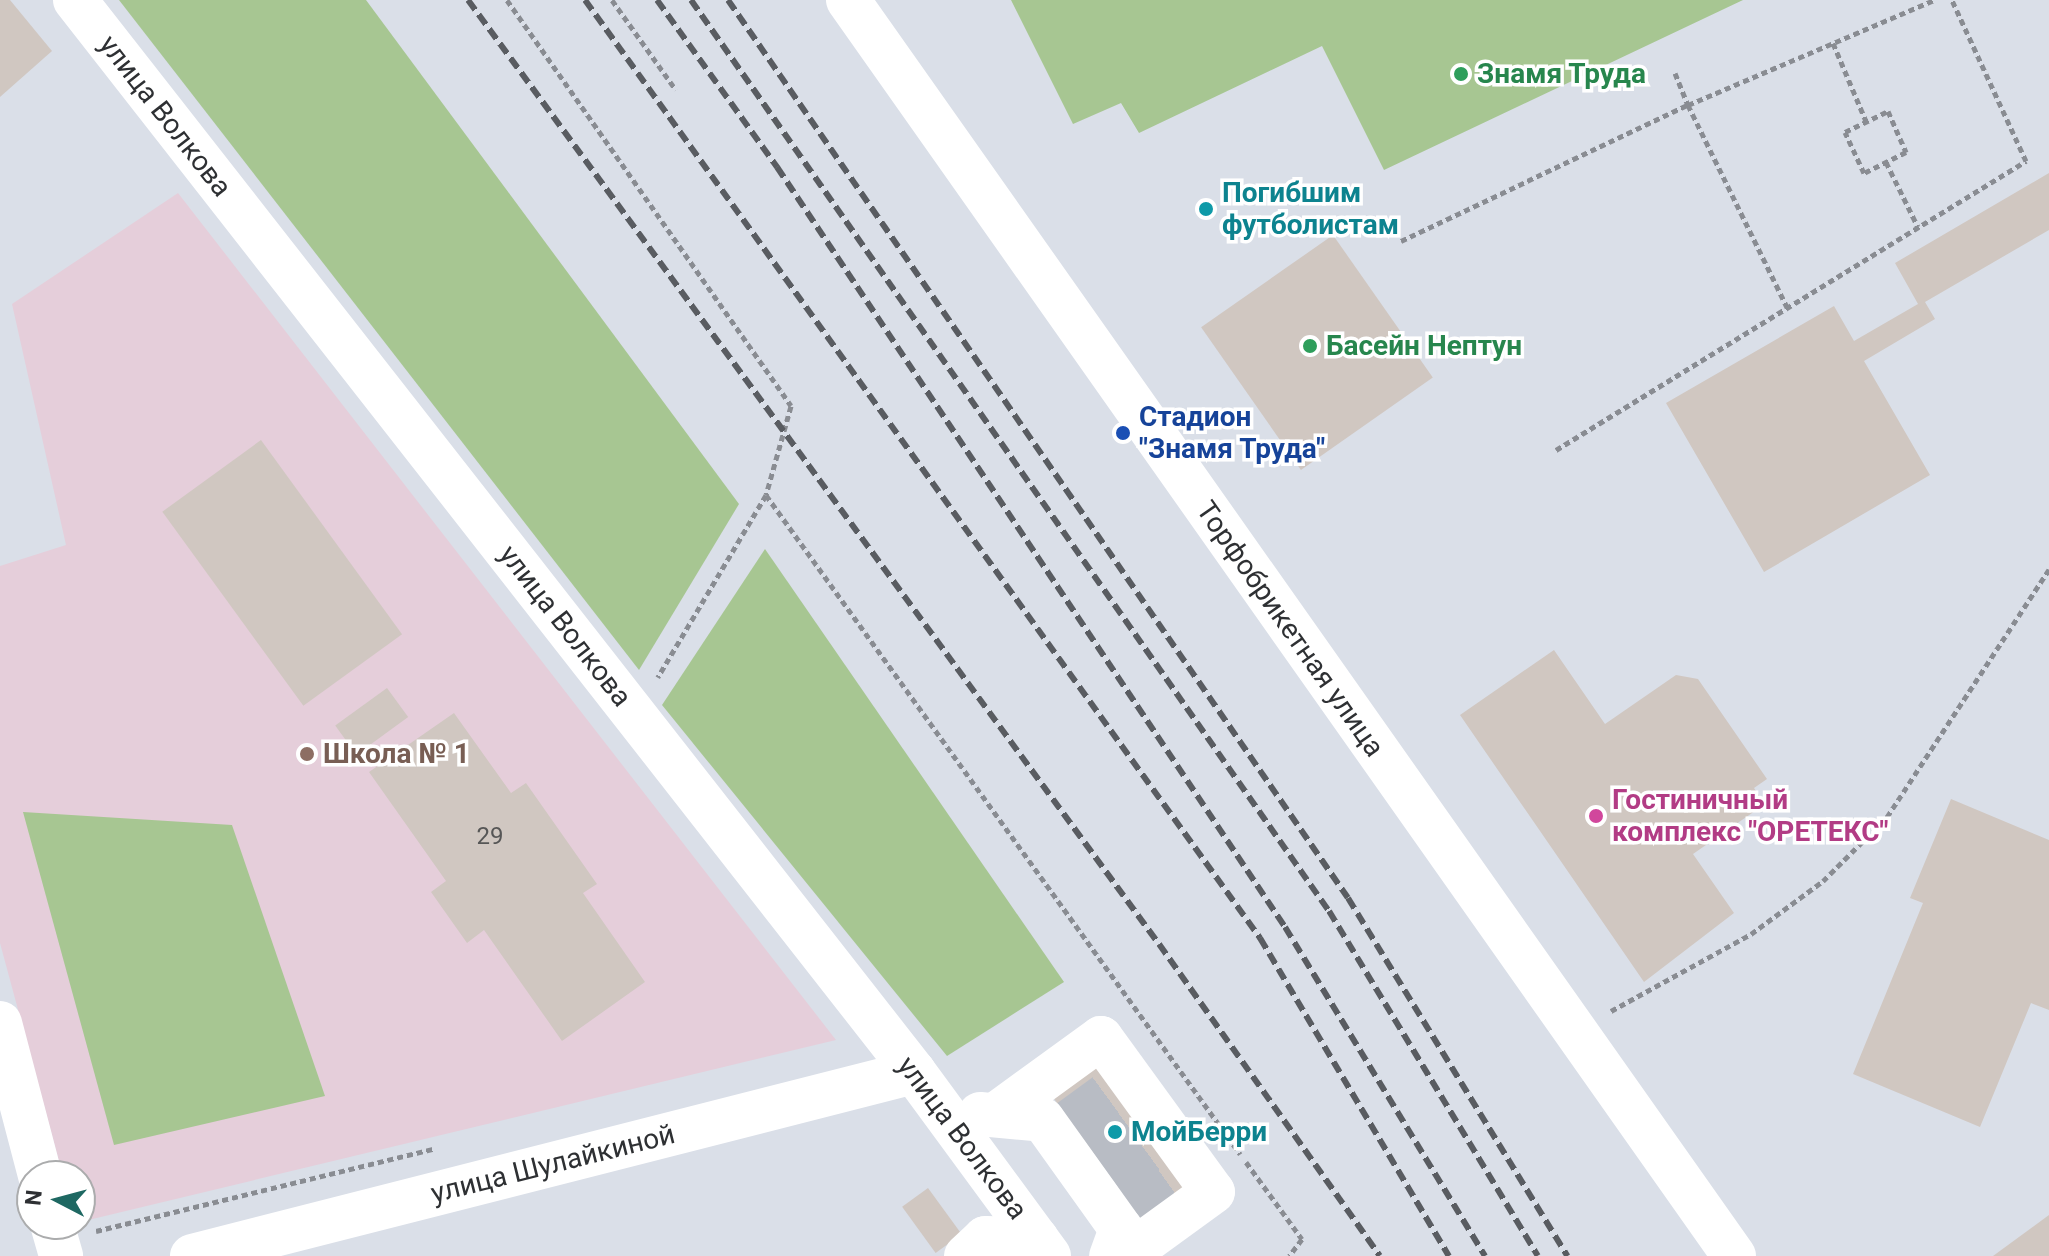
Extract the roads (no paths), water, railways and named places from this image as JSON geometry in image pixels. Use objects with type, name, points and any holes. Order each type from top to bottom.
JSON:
[{"type":"street","name":"улица Волкова","points":[[75,0],[914,1072],[1043,1248]]},
{"type":"street","name":"Торфобрикетная улица","points":[[848,0],[1109,365],[1572,1032],[1734,1256]]},
{"type":"street","points":[[0,1023],[36,1160]]},
{"type":"street","points":[[946,1115],[995,1115],[1043,1120],[1096,1186],[1213,1192],[1154,1123],[1101,1038],[995,1115]]},
{"type":"street","name":"улица Шулайкиной","points":[[192,1256],[914,1072]]},
{"type":"street","points":[[966,1256],[985,1238],[1043,1248]]},
{"type":"tunnel","points":[[1070,1121],[1118,1086]]},
{"type":"tunnel","points":[[1088,1146],[1136,1111]]},
{"type":"tunnel","points":[[1111,1178],[1159,1143]]},
{"type":"tunnel","points":[[1130,1206],[1179,1171]]},
{"type":"railway","points":[[468,0],[1159,944],[1380,1256]]},
{"type":"railway","points":[[585,0],[1260,938],[1449,1256]]},
{"type":"railway","points":[[657,0],[777,167],[1285,927],[1485,1256]]},
{"type":"railway","points":[[691,0],[1329,911],[1538,1256]]},
{"type":"railway","points":[[728,0],[1348,898],[1567,1256]]},
{"type":"place","name":"Знамя Труда","points":[[1461,74]]},
{"type":"place","name":"Погибшим футболистам","points":[[1206,209]]},
{"type":"place","name":"Басейн Нептун","points":[[1310,346]]},
{"type":"place","name":"Стадион \"Знамя Труда\"","points":[[1123,433]]},
{"type":"place","name":"Школа № 1","points":[[307,754]]},
{"type":"place","name":"Гостиничный комплекс \"ОРЕТЕКС\"","points":[[1596,816]]},
{"type":"place","name":"МойБерри","points":[[1115,1132]]}]
